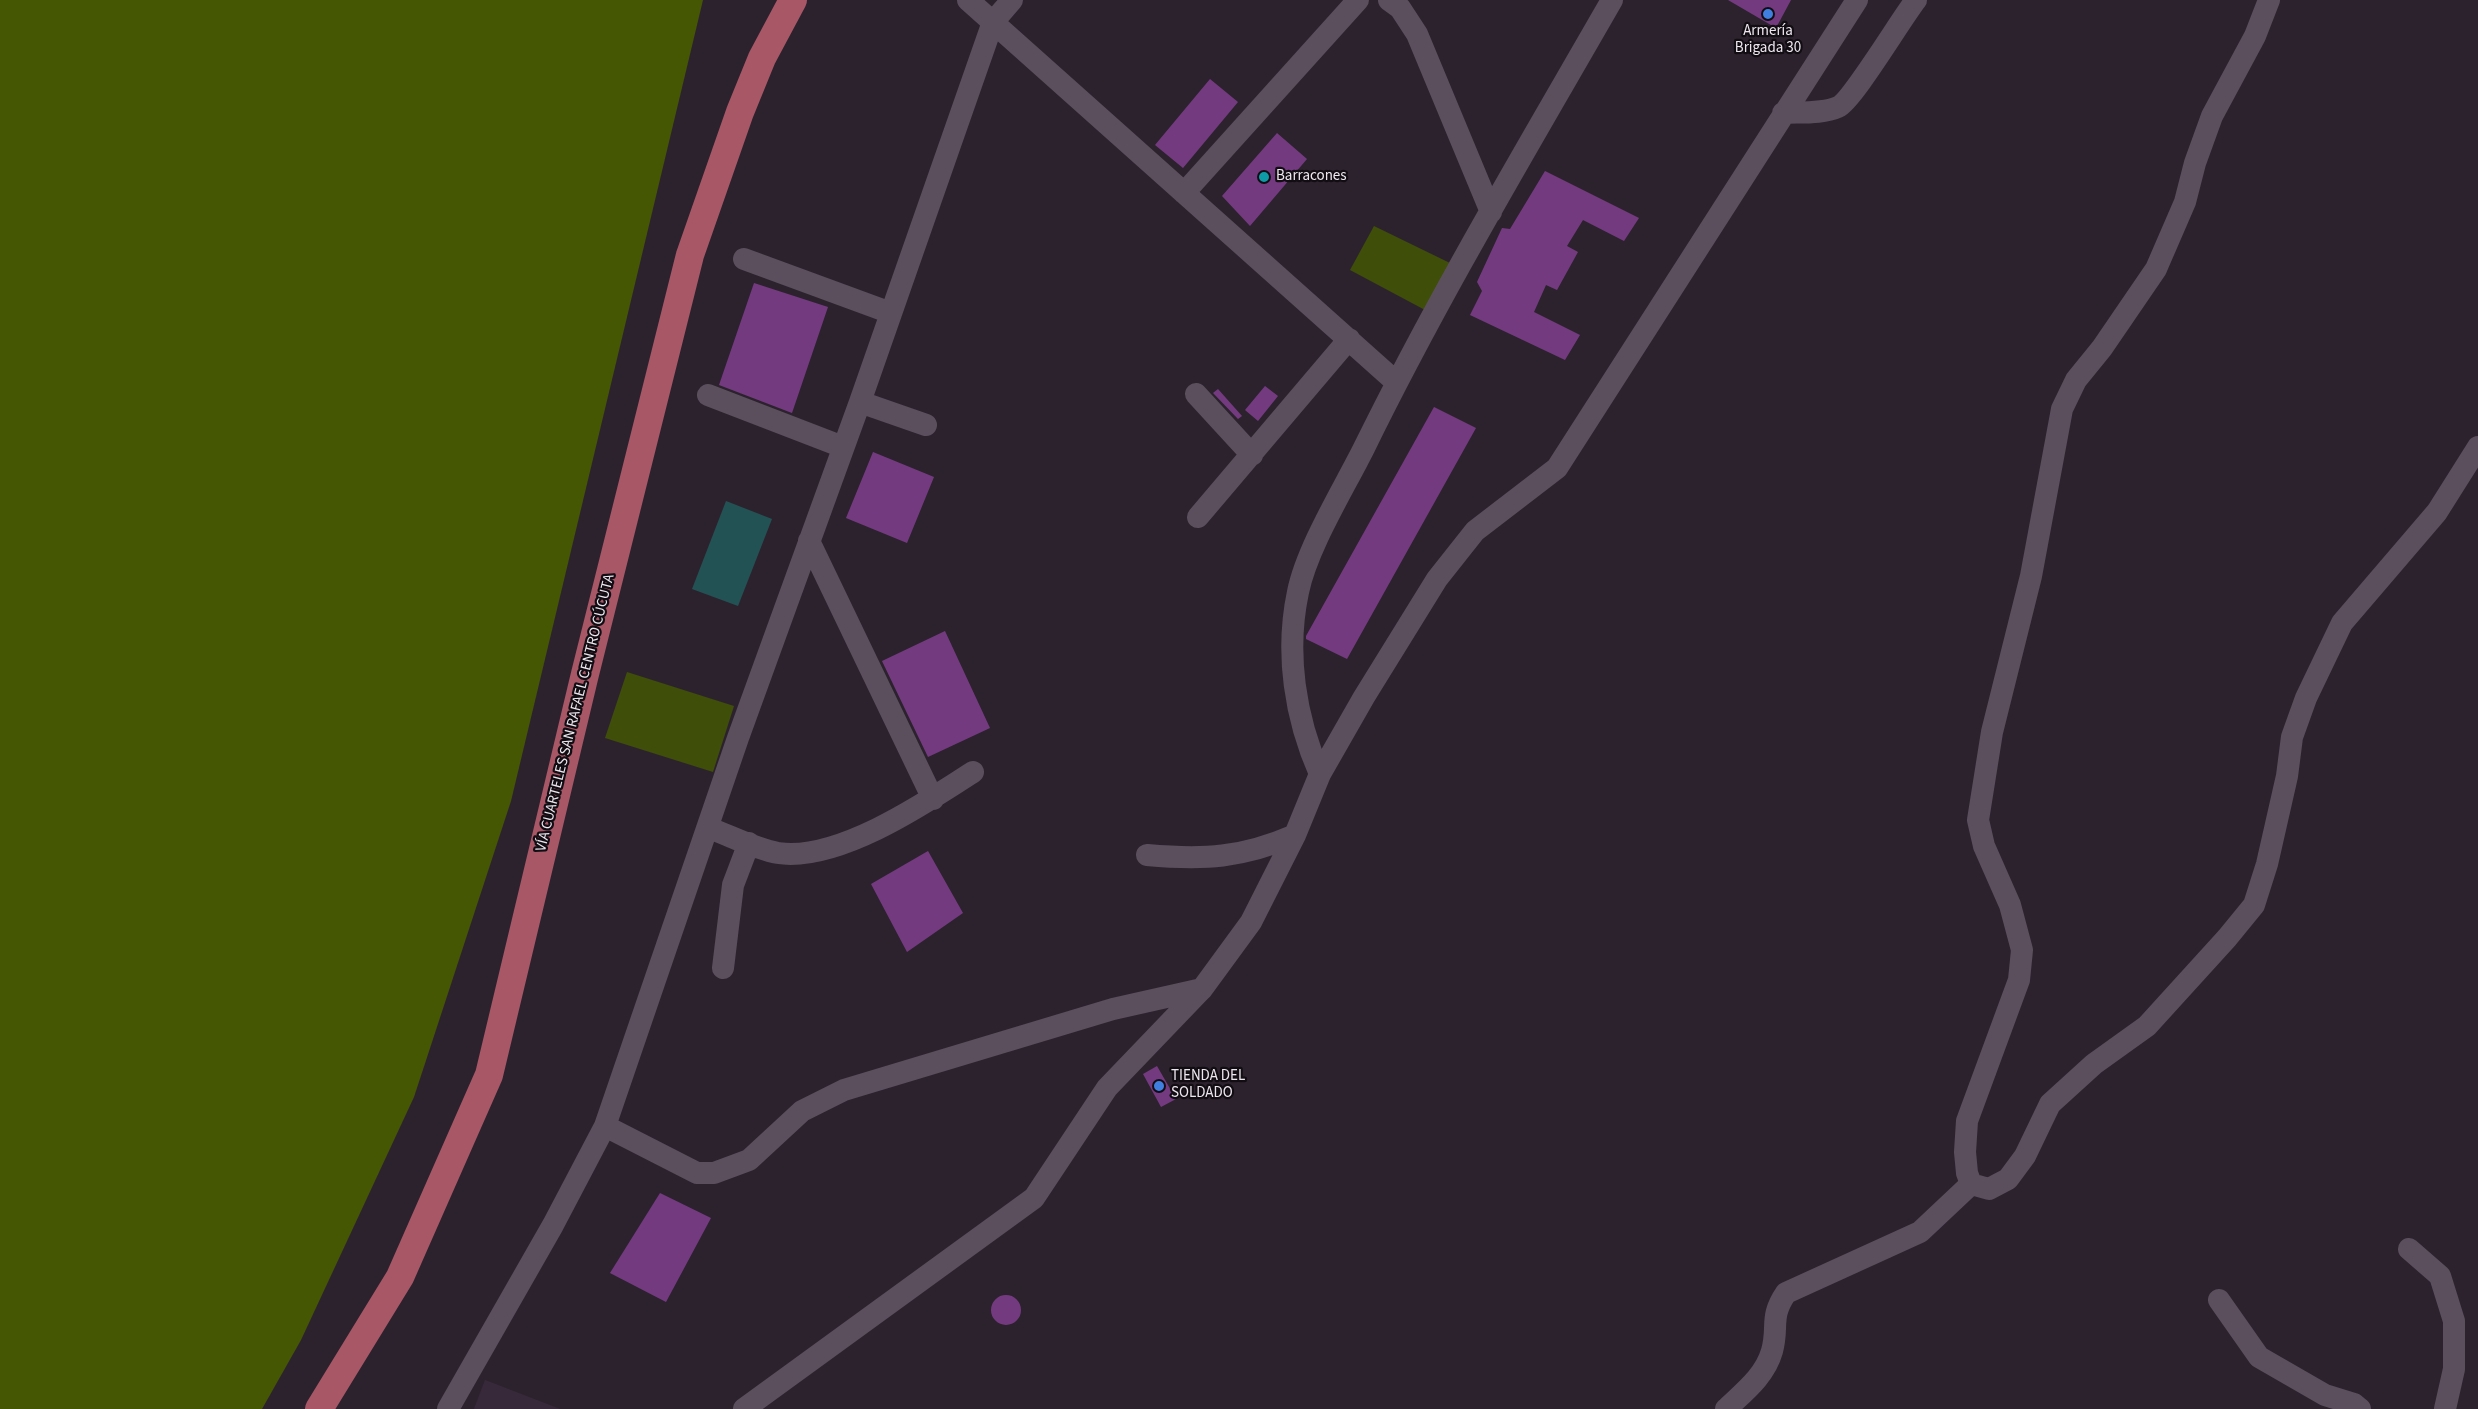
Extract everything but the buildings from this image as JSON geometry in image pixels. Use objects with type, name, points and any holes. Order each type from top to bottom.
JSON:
[{"type":"main road","name":"VÍA CUARTELES SAN RAFAEL CENTRO CÚCUTA","points":[[320,1409],[400,1277],[489,1075],[585,675],[690,255],[720,165],[753,80],[793,0]]},
{"type":"street","points":[[968,0],[1396,382]]},
{"type":"street","points":[[448,1409],[554,1225],[605,1126],[710,828],[738,738],[860,402],[993,22],[1012,0]]},
{"type":"street","points":[[1184,192],[1358,0]]},
{"type":"street","points":[[1389,0],[1400,8],[1417,34],[1491,212]]},
{"type":"street","points":[[1320,774],[1305,741],[1297,706],[1292,630],[1298,591],[1312,553],[1396,382],[1612,0]]},
{"type":"street","points":[[744,1409],[1034,1198],[1107,1088],[1202,988],[1251,922],[1295,835],[1320,774],[1364,697],[1437,579],[1475,531],[1557,468],[1857,0]]},
{"type":"street","points":[[1783,113],[1830,110],[1845,104],[1896,26],[1916,0]]},
{"type":"street","points":[[1971,1184],[1967,1173],[1967,1121],[2019,980],[2022,951],[2010,905],[1984,846],[1977,820],[1992,732],[2031,576],[2062,409],[2076,380],[2102,348],[2156,269],[2186,202],[2195,163],[2212,116],[2255,36],[2269,0]]},
{"type":"street","points":[[744,259],[891,313]]},
{"type":"street","points":[[1198,517],[1348,339]]},
{"type":"street","points":[[1196,394],[1252,455]]},
{"type":"street","points":[[708,395],[843,447]]},
{"type":"street","points":[[860,402],[926,425]]},
{"type":"street","points":[[1971,1184],[1989,1189],[2008,1179],[2025,1156],[2050,1104],[2094,1064],[2147,1026],[2228,938],[2254,905],[2267,864],[2287,776],[2292,738],[2306,698],[2342,624],[2437,512],[2478,447]]},
{"type":"street","points":[[809,541],[933,799]]},
{"type":"street","points":[[710,828],[777,853],[806,854],[847,843],[933,799],[973,772]]},
{"type":"street","points":[[1147,855],[1194,859],[1229,857],[1263,849],[1295,835]]},
{"type":"street","points":[[723,968],[733,885],[749,843]]},
{"type":"street","points":[[605,1126],[697,1173],[714,1173],[748,1160],[801,1111],[844,1090],[1113,1009],[1202,988]]},
{"type":"street","points":[[1726,1409],[1758,1379],[1772,1351],[1776,1308],[1786,1293],[1920,1232],[1971,1184]]},
{"type":"street","points":[[2409,1249],[2440,1276],[2454,1321],[2454,1370],[2445,1409]]},
{"type":"street","points":[[2219,1300],[2259,1357],[2325,1395],[2354,1404],[2360,1409]]},
{"type":"shaded area","points":[[726,501],[772,519],[738,606],[692,589]]},
{"type":"shaded area","points":[[485,1380],[560,1409],[474,1409]]},
{"type":"green space","points":[[0,0],[703,0],[511,801],[414,1097],[301,1340],[262,1409],[0,1409]]},
{"type":"green space","points":[[1374,226],[1452,264],[1425,310],[1350,270]]},
{"type":"green space","points":[[627,672],[734,706],[713,772],[605,738]]},
{"type":"place","name":"Armería Brigada 30","points":[[1768,14]]},
{"type":"place","name":"Barracones","points":[[1264,177]]},
{"type":"place","name":"TIENDA DEL SOLDADO","points":[[1159,1086]]}]
